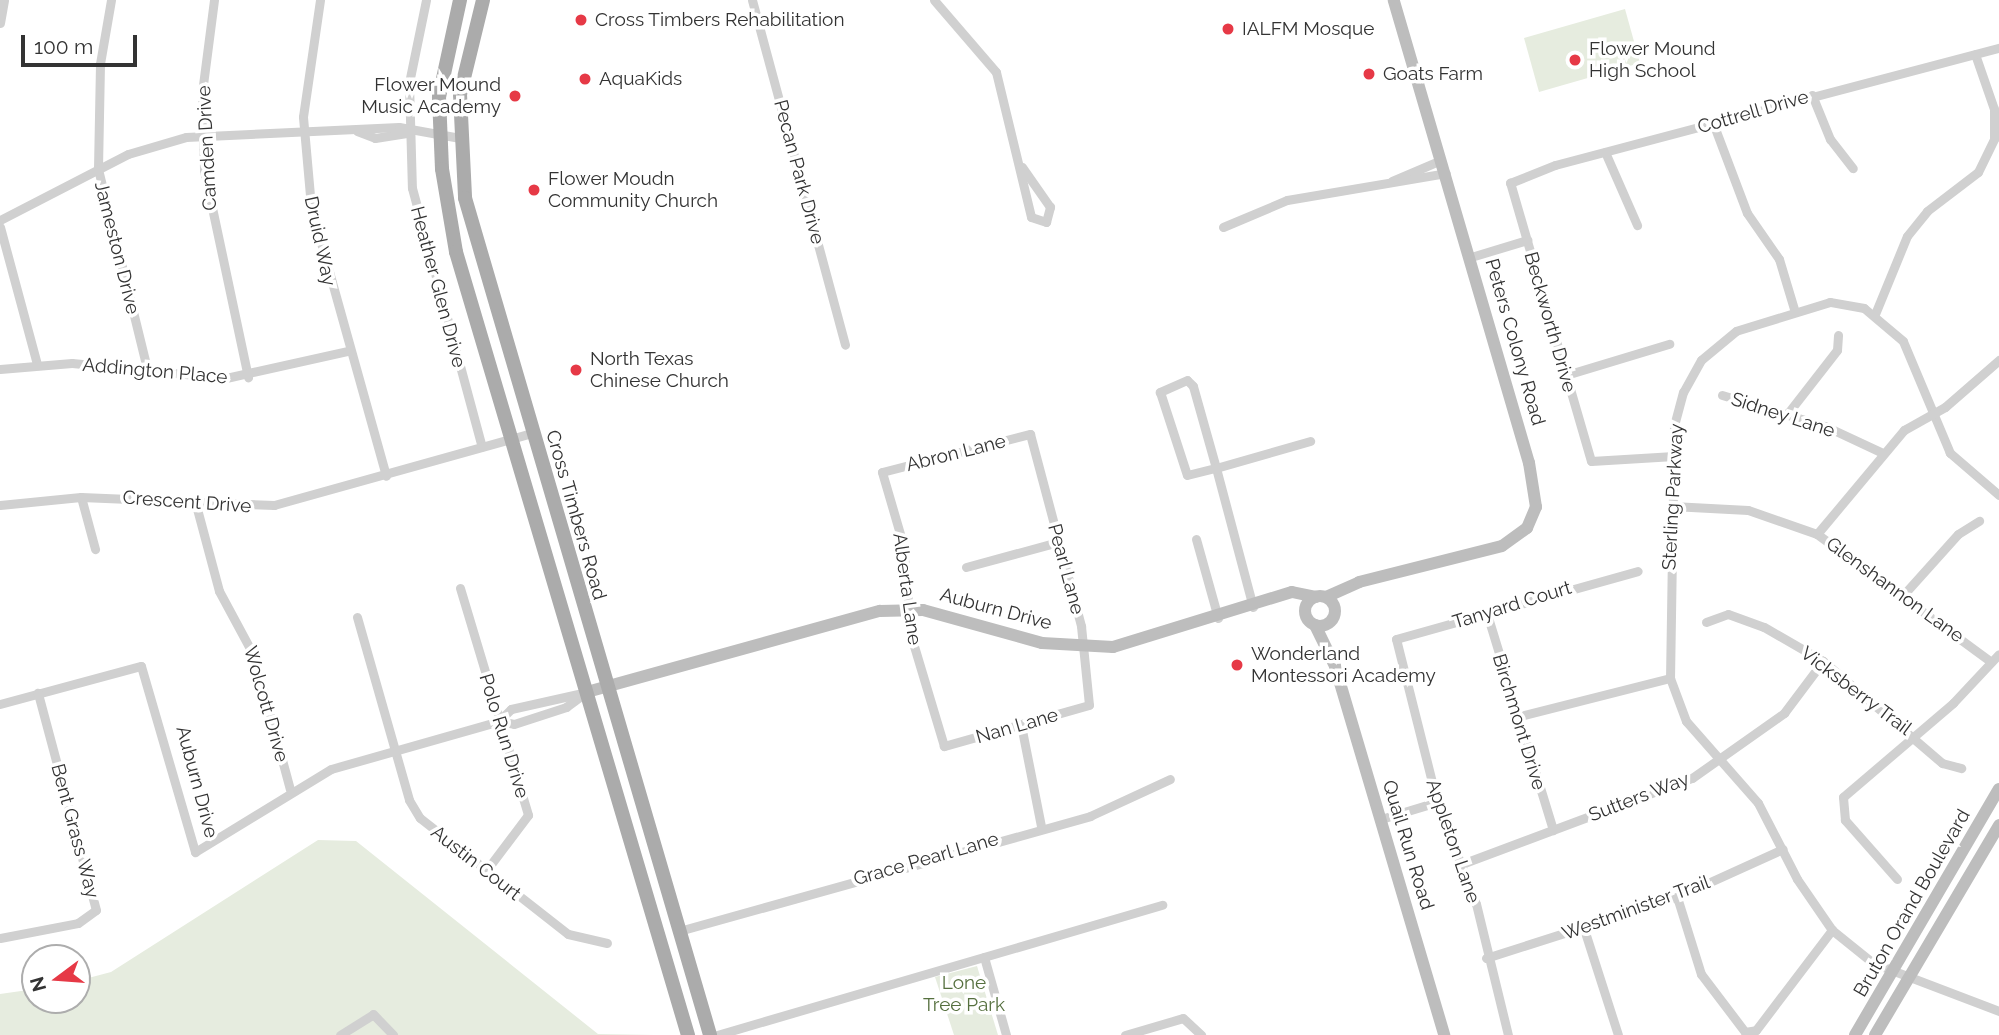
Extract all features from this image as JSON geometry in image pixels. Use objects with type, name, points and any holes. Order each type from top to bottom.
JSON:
[{"type":"main road","name":"Cross Timbers Road","points":[[460,0],[448,37],[439,136],[456,252],[688,1035]]},
{"type":"main road","name":"Cross Timbers Road","points":[[483,0],[464,63],[460,138],[474,240],[710,1035]]},
{"type":"street","points":[[0,23],[4,0]]},
{"type":"street","name":"Jameston Drive","points":[[111,0],[100,64],[98,169],[147,369]]},
{"type":"street","name":"Camden Drive","points":[[214,0],[202,135],[211,229],[248,377]]},
{"type":"street","name":"Druid Way","points":[[320,0],[303,132],[317,243],[386,475]]},
{"type":"street","name":"Heather Glen Drive","points":[[426,0],[414,48],[407,133],[419,228],[482,447]]},
{"type":"street","name":"Pecan Park Drive","points":[[752,0],[845,345]]},
{"type":"street","points":[[934,0],[996,72],[1022,167],[1031,217],[1046,222],[1049,207],[1022,167]]},
{"type":"street","name":"Peters Colony Road","points":[[1305,609],[1364,583],[1502,546],[1534,516],[1530,463],[1394,0]]},
{"type":"street","name":"Cottrell Drive","points":[[1510,183],[1605,152],[1812,95],[1999,48]]},
{"type":"street","points":[[1875,314],[1907,236],[1927,211],[1978,172],[1994,139],[1994,109],[1975,54]]},
{"type":"street","points":[[1812,95],[1830,139],[1853,169]]},
{"type":"street","points":[[1713,123],[1747,213],[1779,259],[1794,309]]},
{"type":"street","points":[[0,220],[98,169],[152,145],[202,135],[355,131],[399,127],[407,133],[460,138]]},
{"type":"street","points":[[1605,152],[1637,225]]},
{"type":"street","points":[[1392,181],[1441,160]]},
{"type":"street","points":[[1223,227],[1286,200],[1446,173]]},
{"type":"street","name":"Beckworth Drive","points":[[1510,183],[1591,461],[1674,456]]},
{"type":"street","points":[[0,227],[37,364]]},
{"type":"street","points":[[1471,257],[1527,240]]},
{"type":"street","name":"Sterling Parkway","points":[[1999,495],[1950,453],[1930,416],[1903,341],[1875,314],[1830,302],[1794,309],[1736,331],[1701,360],[1683,391],[1674,456],[1670,678],[1686,722],[1715,761],[1758,803],[1832,930],[1895,973],[1999,1011]]},
{"type":"street","points":[[1788,413],[1837,350],[1838,335]]},
{"type":"street","points":[[1566,375],[1669,344]]},
{"type":"street","name":"Addington Place","points":[[0,369],[37,364],[248,377],[348,352]]},
{"type":"street","points":[[1817,534],[1903,430],[1930,416],[1999,360]]},
{"type":"street","points":[[1253,607],[1216,468],[1192,386],[1186,380],[1162,387],[1182,471],[1216,468],[1310,441]]},
{"type":"street","name":"Sidney Lane","points":[[1722,395],[1740,405],[1788,413],[1883,453]]},
{"type":"street","name":"Crescent Drive","points":[[0,505],[81,496],[196,505],[274,505],[532,433]]},
{"type":"street","name":"Abron Lane","points":[[882,472],[1030,434]]},
{"type":"street","name":"Pearl Lane","points":[[1030,434],[1058,541],[1081,648],[1089,705]]},
{"type":"street","name":"Alberta Lane","points":[[882,472],[903,544],[908,610],[944,746]]},
{"type":"street","points":[[81,496],[95,549]]},
{"type":"street","name":"Wolcott Drive","points":[[196,505],[219,590],[254,656],[290,789]]},
{"type":"street","name":"Glenshannon Lane","points":[[1672,506],[1748,510],[1817,534],[1905,593],[1991,662]]},
{"type":"street","points":[[1905,593],[1940,551],[1979,520]]},
{"type":"street","points":[[1196,539],[1218,618]]},
{"type":"street","points":[[966,567],[1058,541]]},
{"type":"street","name":"Tanyard Court","points":[[1394,648],[1401,636],[1638,571]]},
{"type":"street","name":"Polo Run Drive","points":[[460,588],[528,815],[485,872]]},
{"type":"street","name":"Auburn Drive","points":[[499,721],[511,709],[587,692],[848,617],[908,610],[1081,648],[1127,644],[1274,601],[1292,592],[1325,600]]},
{"type":"street","points":[[1274,601],[1294,600],[1305,609]]},
{"type":"street","points":[[1322,624],[1325,600]]},
{"type":"street","name":"Quail Run Road","points":[[1305,609],[1322,624],[1444,1035]]},
{"type":"street","name":"Birchmont Drive","points":[[1487,614],[1516,717],[1553,830]]},
{"type":"street","name":"Vicksberry Trail","points":[[1706,622],[1728,614],[1823,661],[1915,737],[1942,763],[1961,768]]},
{"type":"street","name":"Austin Court","points":[[357,617],[394,750],[421,818],[485,872],[568,934],[607,943]]},
{"type":"street","name":"Appleton Lane","points":[[1394,648],[1437,802],[1476,904],[1486,958],[1508,1035]]},
{"type":"street","points":[[1897,879],[1840,810],[1843,797],[1915,737],[1999,654]]},
{"type":"street","name":"Sutters Way","points":[[1459,865],[1692,778],[1784,713],[1823,661]]},
{"type":"street","name":"Auburn Drive","points":[[0,704],[141,666],[195,852],[290,789],[394,750],[499,721],[514,724],[566,707],[587,692]]},
{"type":"street","points":[[1516,717],[1670,678]]},
{"type":"street","name":"Bent Grass Way","points":[[0,938],[78,923],[96,910],[38,693]]},
{"type":"street","name":"Nan Lane","points":[[944,746],[1089,705]]},
{"type":"street","points":[[1020,724],[1041,826]]},
{"type":"street","name":"Grace Pearl Lane","points":[[679,931],[1041,826],[1116,808],[1170,779]]},
{"type":"street","name":"Bruton Orand Boulevard","points":[[1855,1035],[1895,973],[1999,789]]},
{"type":"street","points":[[1381,819],[1437,802]]},
{"type":"street","name":"Bruton Orand Boulevard","points":[[1875,1035],[1913,978],[1999,825]]},
{"type":"street","name":"Westminister Trail","points":[[1486,958],[1584,929],[1677,897],[1783,849]]},
{"type":"street","points":[[1677,897],[1707,985],[1745,1032],[1756,1030],[1832,930]]},
{"type":"street","points":[[717,1035],[1162,905]]},
{"type":"street","points":[[1584,929],[1618,1035]]},
{"type":"street","points":[[984,957],[1006,1035]]},
{"type":"street","points":[[340,1035],[373,1014],[393,1035]]},
{"type":"street","points":[[1125,1035],[1183,1018],[1201,1035]]},
{"type":"green space","points":[[1625,9],[1640,63],[1539,92],[1524,38]]},
{"type":"green space","points":[[318,840],[356,841],[598,1034],[655,1035],[0,1035],[0,994],[21,991],[21,1014],[91,1014],[91,977],[111,972]]},
{"type":"green space","name":"Lone Tree Park","points":[[977,966],[998,1035],[954,1035],[935,977]]},
{"type":"place","name":"Cross Timbers Rehabilitation","points":[[581,20]]},
{"type":"place","name":"IALFM Mosque","points":[[1228,29]]},
{"type":"place","name":"Flower Mound High School","points":[[1575,60]]},
{"type":"place","name":"Goats Farm","points":[[1369,74]]},
{"type":"place","name":"AquaKids","points":[[585,79]]},
{"type":"place","name":"Flower Mound Music Academy","points":[[515,96]]},
{"type":"place","name":"Flower Moudn Community Church","points":[[534,190]]},
{"type":"place","name":"North Texas Chinese Church","points":[[576,370]]},
{"type":"place","name":"Wonderland Montessori Academy","points":[[1237,665]]}]
